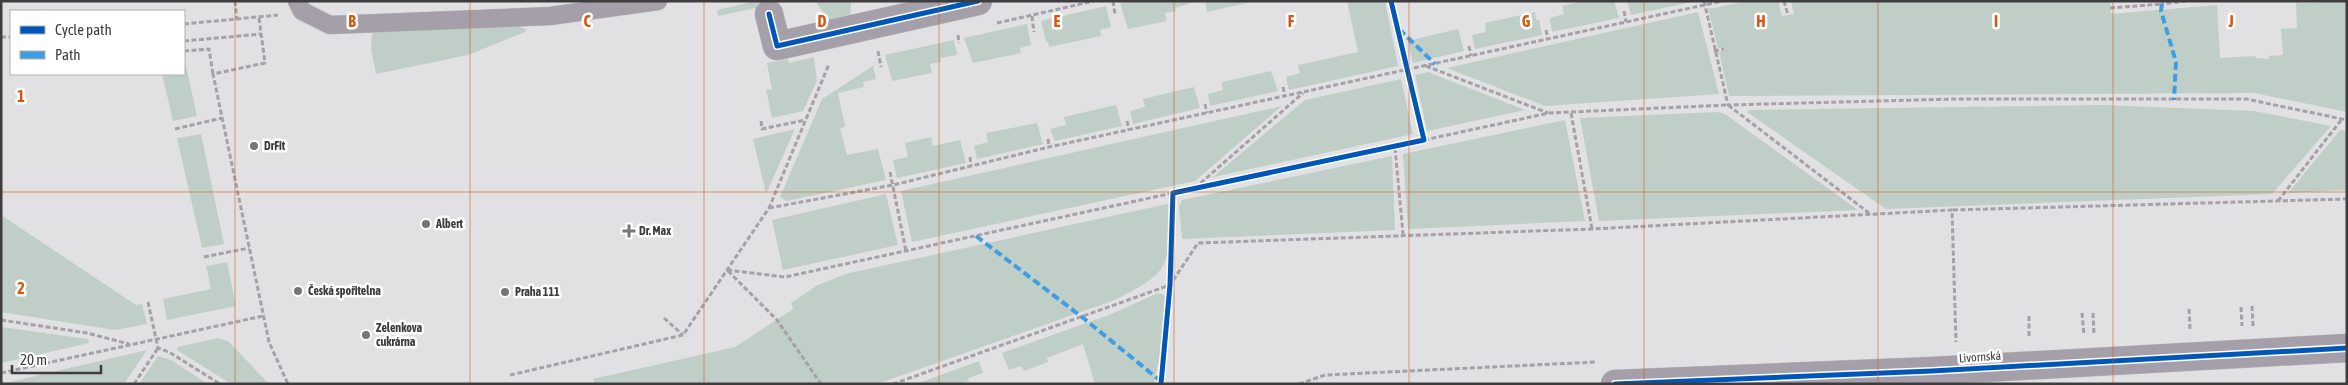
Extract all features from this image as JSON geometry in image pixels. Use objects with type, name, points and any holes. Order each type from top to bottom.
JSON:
[{"type":"street","points":[[769,14],[777,46],[919,8],[978,1]]},
{"type":"street","name":"Livornská","points":[[1615,384],[1932,371],[2347,348]]},
{"type":"lane","points":[[300,6],[330,25],[550,16],[658,1]]},
{"type":"path","points":[[236,1],[237,20]]},
{"type":"path","points":[[995,24],[1094,1]]},
{"type":"path","points":[[1113,1],[1115,14]]},
{"type":"path","points":[[769,208],[893,185],[1129,130],[1548,40],[1704,3],[1723,1]]},
{"type":"path","points":[[1784,1],[1788,15]]},
{"type":"path","points":[[2110,8],[2186,1]]},
{"type":"path","points":[[1704,3],[1728,105],[1870,214]]},
{"type":"path","points":[[185,24],[259,18],[300,6]]},
{"type":"path","points":[[1624,11],[1626,22]]},
{"type":"path","points":[[1032,16],[1034,32]]},
{"type":"path","points":[[213,74],[265,63],[259,18]]},
{"type":"path","points":[[1546,30],[1548,40]]},
{"type":"path","points":[[948,34],[958,32],[959,43]]},
{"type":"path","points":[[185,41],[261,34]]},
{"type":"path","points":[[1469,46],[1471,56]]},
{"type":"path","points":[[185,51],[209,49],[269,342],[288,384]]},
{"type":"path","points":[[868,53],[885,49]]},
{"type":"path","points":[[1714,51],[1724,49]]},
{"type":"path","points":[[878,51],[881,67]]},
{"type":"path","points":[[510,375],[683,335],[769,208],[830,62],[837,60]]},
{"type":"path","points":[[1405,61],[1409,79]]},
{"type":"path","points":[[1425,66],[1549,114]]},
{"type":"path","points":[[1283,87],[1285,96]]},
{"type":"path","points":[[1195,188],[1303,92]]},
{"type":"path","points":[[1417,142],[1549,114],[1728,105],[1954,99],[2246,99],[2347,120]]},
{"type":"path","points":[[1205,104],[1207,114]]},
{"type":"path","points":[[1571,113],[1592,229]]},
{"type":"path","points":[[174,129],[222,118]]},
{"type":"path","points":[[761,121],[762,129],[806,119]]},
{"type":"path","points":[[2278,201],[2342,119]]},
{"type":"path","points":[[1127,121],[1129,130]]},
{"type":"path","points":[[1422,131],[1424,140]]},
{"type":"path","points":[[1048,139],[1049,148]]},
{"type":"path","points":[[1385,150],[1402,146]]},
{"type":"path","points":[[1395,148],[1402,234]]},
{"type":"path","points":[[970,157],[971,166]]},
{"type":"path","points":[[890,172],[906,251]]},
{"type":"path","points":[[1188,190],[1205,186]]},
{"type":"path","points":[[727,270],[785,277],[1181,191]]},
{"type":"path","points":[[1173,193],[1173,202]]},
{"type":"path","points":[[893,384],[1170,285],[1198,243],[1402,234],[1592,229],[1952,210],[2347,199]]},
{"type":"path","points":[[1952,210],[1953,247]]},
{"type":"path","points":[[204,257],[249,248]]},
{"type":"path","points":[[727,270],[777,320],[821,384]]},
{"type":"path","points":[[1169,294],[1171,276]]},
{"type":"path","points":[[134,384],[158,348],[148,302]]},
{"type":"path","points":[[2252,306],[2253,324]]},
{"type":"path","points":[[2241,307],[2242,324]]},
{"type":"path","points":[[2189,309],[2190,326]]},
{"type":"path","points":[[2082,313],[2083,330]]},
{"type":"path","points":[[2093,313],[2094,330]]},
{"type":"path","points":[[1,373],[264,316]]},
{"type":"path","points":[[2029,316],[2029,333]]},
{"type":"path","points":[[664,318],[683,335]]},
{"type":"path","points":[[1,320],[87,333],[129,344]]},
{"type":"path","points":[[158,348],[169,352],[220,384]]},
{"type":"shaded area","points":[[756,1],[788,1],[718,16],[717,10]]},
{"type":"shaded area","points":[[815,1],[851,1],[850,19],[831,23]]},
{"type":"shaded area","points":[[1130,1],[1191,1],[1191,3],[1175,8],[1176,11],[1165,13],[1167,21],[1128,29],[1120,3]]},
{"type":"shaded area","points":[[1205,1],[1255,1],[1207,12]]},
{"type":"shaded area","points":[[1347,1],[1385,1],[1398,66],[1289,90],[1286,77],[1300,73],[1298,65],[1358,52]]},
{"type":"shaded area","points":[[1583,1],[1614,1],[1619,18],[1552,32],[1550,18],[1564,14],[1562,6]]},
{"type":"shaded area","points":[[1627,1],[1697,1],[1631,15]]},
{"type":"shaded area","points":[[1749,1],[1778,1],[1782,16],[1794,14],[1791,1],[2122,1],[2110,3],[2111,14],[2217,5],[2220,58],[2255,56],[2256,58],[2269,59],[2269,56],[2283,55],[2281,29],[2297,28],[2296,1],[2301,3],[2347,1],[2347,112],[2254,93],[1729,96],[1719,52],[1724,51],[1724,48],[1718,48],[1708,9]]},
{"type":"shaded area","points":[[1106,6],[1111,27],[1100,30],[1101,36],[1049,47],[1041,21]]},
{"type":"shaded area","points":[[1535,12],[1542,35],[1475,49],[1472,35],[1486,32],[1485,23]]},
{"type":"shaded area","points":[[1698,12],[1719,94],[1545,106],[1447,68]]},
{"type":"shaded area","points":[[1027,24],[1031,45],[1020,48],[1021,53],[973,63],[964,38]]},
{"type":"shaded area","points":[[512,25],[526,29],[525,32],[468,55],[376,74],[371,48],[372,34],[379,29]]},
{"type":"shaded area","points":[[1458,29],[1464,51],[1413,63],[1408,41]]},
{"type":"shaded area","points":[[954,40],[957,55],[941,58],[941,62],[930,64],[932,73],[892,81],[885,55]]},
{"type":"shaded area","points":[[814,57],[817,81],[803,111],[772,118],[766,89],[772,90],[767,63],[788,59],[789,63]]},
{"type":"shaded area","points":[[185,62],[197,116],[173,121],[162,75],[185,75]]},
{"type":"shaded area","points":[[873,66],[876,79],[863,82],[864,87],[838,93],[845,127],[840,128],[847,155],[878,149],[886,180],[787,201],[780,197],[822,99]]},
{"type":"shaded area","points":[[1271,71],[1278,91],[1210,106],[1208,94],[1223,90],[1222,82]]},
{"type":"shaded area","points":[[1428,72],[1525,110],[1427,131],[1415,75]]},
{"type":"shaded area","points":[[1401,79],[1413,134],[1213,177],[1305,100]]},
{"type":"shaded area","points":[[1194,87],[1200,108],[1133,124],[1130,111],[1145,107],[1143,99]]},
{"type":"shaded area","points":[[1116,105],[1122,126],[1055,141],[1050,129],[1066,125],[1064,117]]},
{"type":"shaded area","points":[[2104,105],[2254,111],[2331,126],[2272,194],[1886,209],[1747,112],[1750,110]]},
{"type":"shaded area","points":[[1282,106],[1195,181],[912,242],[901,191]]},
{"type":"shaded area","points":[[1717,112],[1725,114],[1858,210],[1599,221],[1580,118]]},
{"type":"shaded area","points":[[1565,120],[1585,221],[1408,229],[1403,154]]},
{"type":"shaded area","points":[[1037,123],[1043,144],[977,159],[974,146],[988,142],[986,133]]},
{"type":"shaded area","points":[[795,129],[766,194],[753,139]]},
{"type":"shaded area","points":[[2340,130],[2347,131],[2347,190],[2288,193]]},
{"type":"shaded area","points":[[201,134],[224,244],[202,248],[177,138]]},
{"type":"shaded area","points":[[931,137],[933,146],[960,140],[966,163],[897,178],[893,160],[908,157],[905,143]]},
{"type":"shaded area","points":[[1392,156],[1395,230],[1182,239],[1179,206],[1182,200]]},
{"type":"shaded area","points":[[886,194],[898,245],[783,270],[772,220]]},
{"type":"shaded area","points":[[1167,204],[1170,206],[1167,255],[1157,274],[1147,282],[1115,300],[877,384],[591,384],[595,383],[593,379],[735,347],[793,309],[791,303],[816,286],[845,274]]},
{"type":"shaded area","points":[[1,215],[136,305],[142,304],[147,324],[115,330],[1,312]]},
{"type":"shaded area","points":[[227,262],[236,306],[167,320],[163,299],[211,289],[206,266]]},
{"type":"shaded area","points":[[1158,293],[1164,295],[1167,312],[1164,338],[1154,384],[1095,384],[1083,344],[1047,358],[1048,362],[1024,371],[1021,366],[1009,370],[1002,353],[1109,315]]},
{"type":"shaded area","points":[[1,327],[88,339],[89,343],[1,363]]},
{"type":"shaded area","points":[[218,338],[229,342],[269,384],[231,384],[177,350],[177,347]]},
{"type":"shaded area","points":[[147,350],[124,384],[1,384]]},
{"type":"shaded area","points":[[158,356],[171,360],[208,384],[139,384]]},
{"type":"shaded area","points":[[979,361],[983,373],[968,378],[969,381],[961,384],[916,384]]},
{"type":"marked path","points":[[2162,4],[2161,11],[2176,62],[2174,100]]},
{"type":"marked path","points":[[1399,29],[1435,64]]},
{"type":"marked path","points":[[976,236],[1082,317],[1163,383]]},
{"type":"cycle path","points":[[769,14],[777,46],[978,1]]},
{"type":"cycle path","points":[[1161,384],[1170,285],[1173,193],[1424,140],[1391,1]]},
{"type":"cycle path","points":[[1615,384],[1932,371],[2347,348]]},
{"type":"place","name":"DrFit","points":[[254,146]]},
{"type":"place","name":"Albert","points":[[426,224]]},
{"type":"place","name":"Dr. Max","points":[[629,231]]},
{"type":"place","name":"Česká spořitelna","points":[[298,291]]},
{"type":"place","name":"Praha 111","points":[[505,292]]},
{"type":"place","name":"Zelenkova cukrárna","points":[[366,335]]}]
